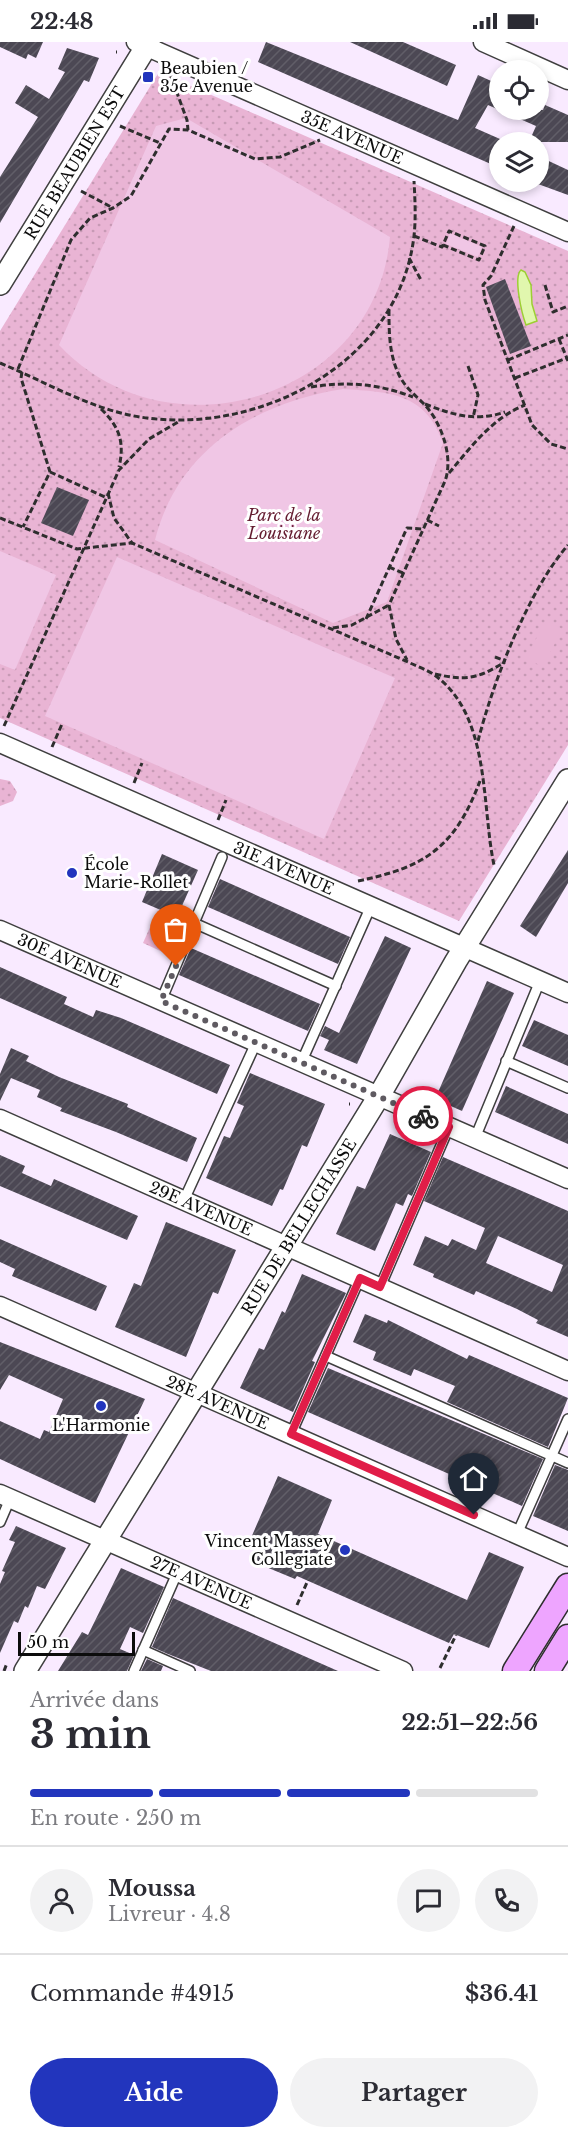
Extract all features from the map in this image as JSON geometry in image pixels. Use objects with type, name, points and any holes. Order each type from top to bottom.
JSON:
[{"type":"main road","points":[[514,1671],[568,1586]]},
{"type":"main road","points":[[547,1671],[568,1637]]},
{"type":"street","points":[[483,42],[568,80]]},
{"type":"street","name":"35E AVENUE","points":[[144,44],[568,232]]},
{"type":"street","name":"RUE BEAUBIEN EST","points":[[0,284],[144,44]]},
{"type":"street","name":"31E AVENUE","points":[[2,735],[371,906],[568,993]]},
{"type":"street","name":"RUE DE BELLECHASSE","points":[[16,1666],[106,1540],[379,1096],[464,947],[568,780]]},
{"type":"street","name":"30E AVENUE","points":[[0,930],[568,1179]]},
{"type":"street","name":"29E AVENUE","points":[[0,1119],[568,1371]]},
{"type":"street","name":"28E AVENUE","points":[[0,1306],[568,1557]]},
{"type":"street","name":"27E AVENUE","points":[[5,1497],[403,1671]]},
{"type":"lane","points":[[161,1001],[222,858]]},
{"type":"lane","points":[[302,1063],[371,906]]},
{"type":"lane","points":[[194,923],[336,986]]},
{"type":"lane","points":[[475,1138],[540,981]]},
{"type":"lane","points":[[184,1200],[256,1043]]},
{"type":"lane","points":[[506,1061],[568,1088]]},
{"type":"lane","points":[[380,1287],[449,1127]]},
{"type":"lane","points":[[291,1434],[360,1278]]},
{"type":"lane","points":[[326,1356],[568,1463]]},
{"type":"lane","points":[[517,1534],[568,1419]]},
{"type":"lane","points":[[0,1522],[5,1497]]},
{"type":"lane","points":[[134,1671],[178,1571]]},
{"type":"lane","points":[[143,1650],[190,1671]]},
{"type":"path","points":[[169,72],[187,120],[188,130]]},
{"type":"path","points":[[120,126],[160,143]]},
{"type":"path","points":[[23,527],[50,472],[20,371],[71,240],[90,218],[113,208],[131,196],[169,129],[188,130],[255,159],[280,157],[318,143],[321,139]]},
{"type":"path","points":[[0,363],[99,407],[139,417],[178,422],[218,418],[252,411],[309,387],[354,352],[389,308],[409,258],[414,236],[414,180]]},
{"type":"path","points":[[81,191],[113,208]]},
{"type":"path","points":[[514,224],[483,291],[514,378],[537,432],[551,444],[568,448]]},
{"type":"path","points":[[414,236],[442,248],[442,245],[450,231],[485,246],[479,260],[442,245]]},
{"type":"path","points":[[409,258],[421,280]]},
{"type":"path","points":[[545,285],[554,312],[568,306]]},
{"type":"path","points":[[389,308],[390,343],[394,362],[402,381],[423,403],[456,415],[472,418],[507,412],[525,405]]},
{"type":"path","points":[[508,360],[568,335]]},
{"type":"path","points":[[514,378],[568,359],[559,339]]},
{"type":"path","points":[[468,366],[478,395],[472,418]]},
{"type":"path","points":[[309,387],[341,384],[374,385],[416,398]]},
{"type":"path","points":[[423,403],[441,431],[445,442],[447,475]]},
{"type":"path","points":[[2,735],[118,470],[122,454],[120,434],[111,418],[99,407]]},
{"type":"path","points":[[332,628],[366,619],[389,605],[447,475],[469,449],[507,412]]},
{"type":"path","points":[[118,470],[149,439],[178,422]]},
{"type":"path","points":[[50,472],[107,495]]},
{"type":"path","points":[[107,495],[114,518],[132,543]]},
{"type":"path","points":[[0,518],[82,549],[132,543],[332,628],[433,674],[468,679],[484,674],[506,661]]},
{"type":"path","points":[[427,520],[439,526]]},
{"type":"path","points":[[366,619],[407,528],[423,530]]},
{"type":"path","points":[[478,742],[506,661],[540,584],[568,545]]},
{"type":"path","points":[[389,567],[403,573]]},
{"type":"path","points":[[389,605],[396,639],[408,662]]},
{"type":"path","points":[[495,657],[506,661]]},
{"type":"path","points":[[433,674],[464,710],[478,742],[488,836],[496,873]]},
{"type":"path","points":[[52,747],[62,724]]},
{"type":"path","points":[[134,783],[142,763]]},
{"type":"path","points":[[358,881],[402,870],[422,862],[442,847],[466,815],[481,779]]},
{"type":"path","points":[[218,820],[226,800]]},
{"type":"path","points":[[297,1605],[308,1581]]},
{"type":"path","points":[[440,1668],[456,1635]]},
{"type":"path","points":[[4,1671],[16,1666]]},
{"type":"green space","name":"Parc de la Louisiane","points":[[159,72],[568,251],[568,745],[459,921],[0,718],[0,331]]},
{"type":"green space","points":[[186,118],[390,237],[376,293],[348,339],[308,373],[260,395],[208,405],[154,400],[104,380],[59,345],[156,126]]},
{"type":"green space","points":[[450,233],[482,247],[478,257],[446,244]]},
{"type":"green space","points":[[343,389],[391,394],[404,398],[427,414],[436,426],[443,443],[387,602],[333,623],[155,540],[166,508],[182,480],[201,456],[225,436],[251,419],[280,406]]},
{"type":"green space","points":[[0,551],[56,575],[15,670],[0,664]]},
{"type":"green space","points":[[117,557],[395,678],[324,839],[45,716]]},
{"type":"green space","points":[[546,620],[562,629],[543,667],[526,658]]},
{"type":"green space","points":[[0,779],[10,781],[17,792],[13,801],[0,806]]},
{"type":"green space","points":[[151,925],[175,936],[167,954],[143,943]]},
{"type":"shaded area","points":[[521,270],[525,272],[531,285],[532,304],[537,321],[526,325],[518,288]]},
{"type":"building","points":[[0,42],[43,42],[36,58],[28,54],[26,59],[0,47]]},
{"type":"building","points":[[266,42],[458,120],[478,75],[489,80],[489,105],[475,128],[489,134],[489,163],[258,62]]},
{"type":"building","points":[[350,42],[403,42],[456,65],[447,86]]},
{"type":"building","points":[[67,48],[99,58],[89,82],[84,80],[0,223],[0,177],[38,117],[15,103],[26,85],[49,99],[65,72],[58,69]]},
{"type":"building","points":[[549,107],[568,115],[568,142],[549,142],[549,132],[533,132],[536,126],[522,120],[549,120]]},
{"type":"building","points":[[549,161],[568,170],[568,195],[549,188]]},
{"type":"building","points":[[505,279],[531,346],[510,354],[486,287]]},
{"type":"building","points":[[57,487],[89,500],[73,536],[41,523]]},
{"type":"building","points":[[568,850],[568,883],[536,937],[520,926]]},
{"type":"building","points":[[162,854],[198,870],[177,917],[142,902]]},
{"type":"building","points":[[220,879],[350,937],[338,964],[208,907]]},
{"type":"building","points":[[385,936],[411,948],[357,1064],[324,1050],[329,1040],[320,1036],[325,1026],[339,1033]]},
{"type":"building","points":[[191,948],[320,1004],[308,1031],[179,975]]},
{"type":"building","points":[[0,967],[67,997],[64,1004],[93,1017],[96,1010],[121,1018],[230,1065],[217,1094],[0,998]]},
{"type":"building","points":[[487,981],[514,993],[462,1111],[435,1099]]},
{"type":"building","points":[[534,1020],[568,1035],[568,1066],[522,1046]]},
{"type":"building","points":[[11,1048],[29,1056],[26,1061],[59,1077],[128,1104],[127,1107],[197,1138],[187,1162],[60,1111],[62,1108],[37,1097],[40,1090],[11,1078],[0,1101],[0,1074]]},
{"type":"building","points":[[250,1073],[325,1104],[307,1147],[302,1145],[283,1190],[280,1189],[272,1206],[206,1178],[224,1136],[230,1138],[244,1106],[237,1103]]},
{"type":"building","points":[[506,1086],[568,1114],[568,1144],[495,1112]]},
{"type":"building","points":[[390,1134],[431,1152],[412,1196],[408,1194],[403,1206],[396,1203],[375,1251],[336,1234],[357,1186],[365,1189]]},
{"type":"building","points":[[0,1155],[25,1166],[22,1173],[51,1186],[54,1179],[138,1216],[127,1240],[0,1186]]},
{"type":"building","points":[[443,1157],[568,1211],[568,1337],[536,1323],[538,1320],[517,1309],[476,1291],[474,1295],[433,1277],[434,1274],[413,1265],[425,1236],[448,1246],[452,1239],[476,1250],[485,1228],[424,1201]],"holes":[[[498,1236],[563,1265],[552,1292],[486,1263]]]},
{"type":"building","points":[[166,1222],[236,1250],[218,1294],[213,1292],[186,1357],[115,1327],[134,1283],[141,1286]]},
{"type":"building","points":[[0,1239],[107,1286],[96,1311],[12,1276],[15,1269],[0,1262]]},
{"type":"building","points":[[302,1274],[346,1293],[312,1361],[315,1362],[293,1412],[240,1388],[259,1348],[264,1350],[282,1311],[285,1313]]},
{"type":"building","points":[[365,1314],[387,1323],[388,1320],[467,1359],[469,1355],[568,1398],[548,1447],[447,1402],[455,1386],[414,1369],[411,1376],[373,1360],[376,1352],[353,1342]]},
{"type":"building","points":[[0,1342],[145,1399],[95,1503],[0,1459],[0,1421],[40,1439],[44,1430],[49,1432],[63,1399],[9,1375],[0,1390]]},
{"type":"building","points":[[328,1368],[543,1459],[522,1506],[308,1412]]},
{"type":"building","points":[[555,1465],[568,1470],[568,1531],[533,1516]]},
{"type":"building","name":"Vincent Massey Collegiate","points":[[278,1476],[332,1500],[318,1534],[467,1600],[489,1552],[524,1567],[489,1648],[454,1634],[449,1643],[297,1576],[295,1579],[254,1562],[258,1552],[247,1547]]},
{"type":"building","points":[[16,1526],[66,1548],[45,1589],[37,1586],[28,1608],[25,1606],[18,1623],[14,1621],[0,1653],[0,1584],[5,1572],[2,1571],[15,1542],[9,1540]]},
{"type":"building","points":[[121,1568],[164,1587],[143,1633],[130,1627],[120,1649],[134,1655],[127,1671],[58,1671],[82,1632],[88,1635]]},
{"type":"building","points":[[173,1598],[338,1671],[211,1671],[152,1647]]},
{"type":"building","points":[[147,1659],[163,1666],[161,1671],[141,1671]]},
{"type":"way so far","points":[[176,966],[161,1001],[423,1116]]},
{"type":"place","name":"Beaubien / 35e Avenue","points":[[148,77]]},
{"type":"place","name":"École Marie-Rollet","points":[[72,873]]},
{"type":"place","name":"L'Harmonie","points":[[101,1406]]},
{"type":"place","name":"Vincent Massey Collegiate","points":[[345,1550]]},
{"type":"route","points":[[423,1116],[449,1127],[380,1287],[360,1278],[291,1434],[474,1515]]}]
